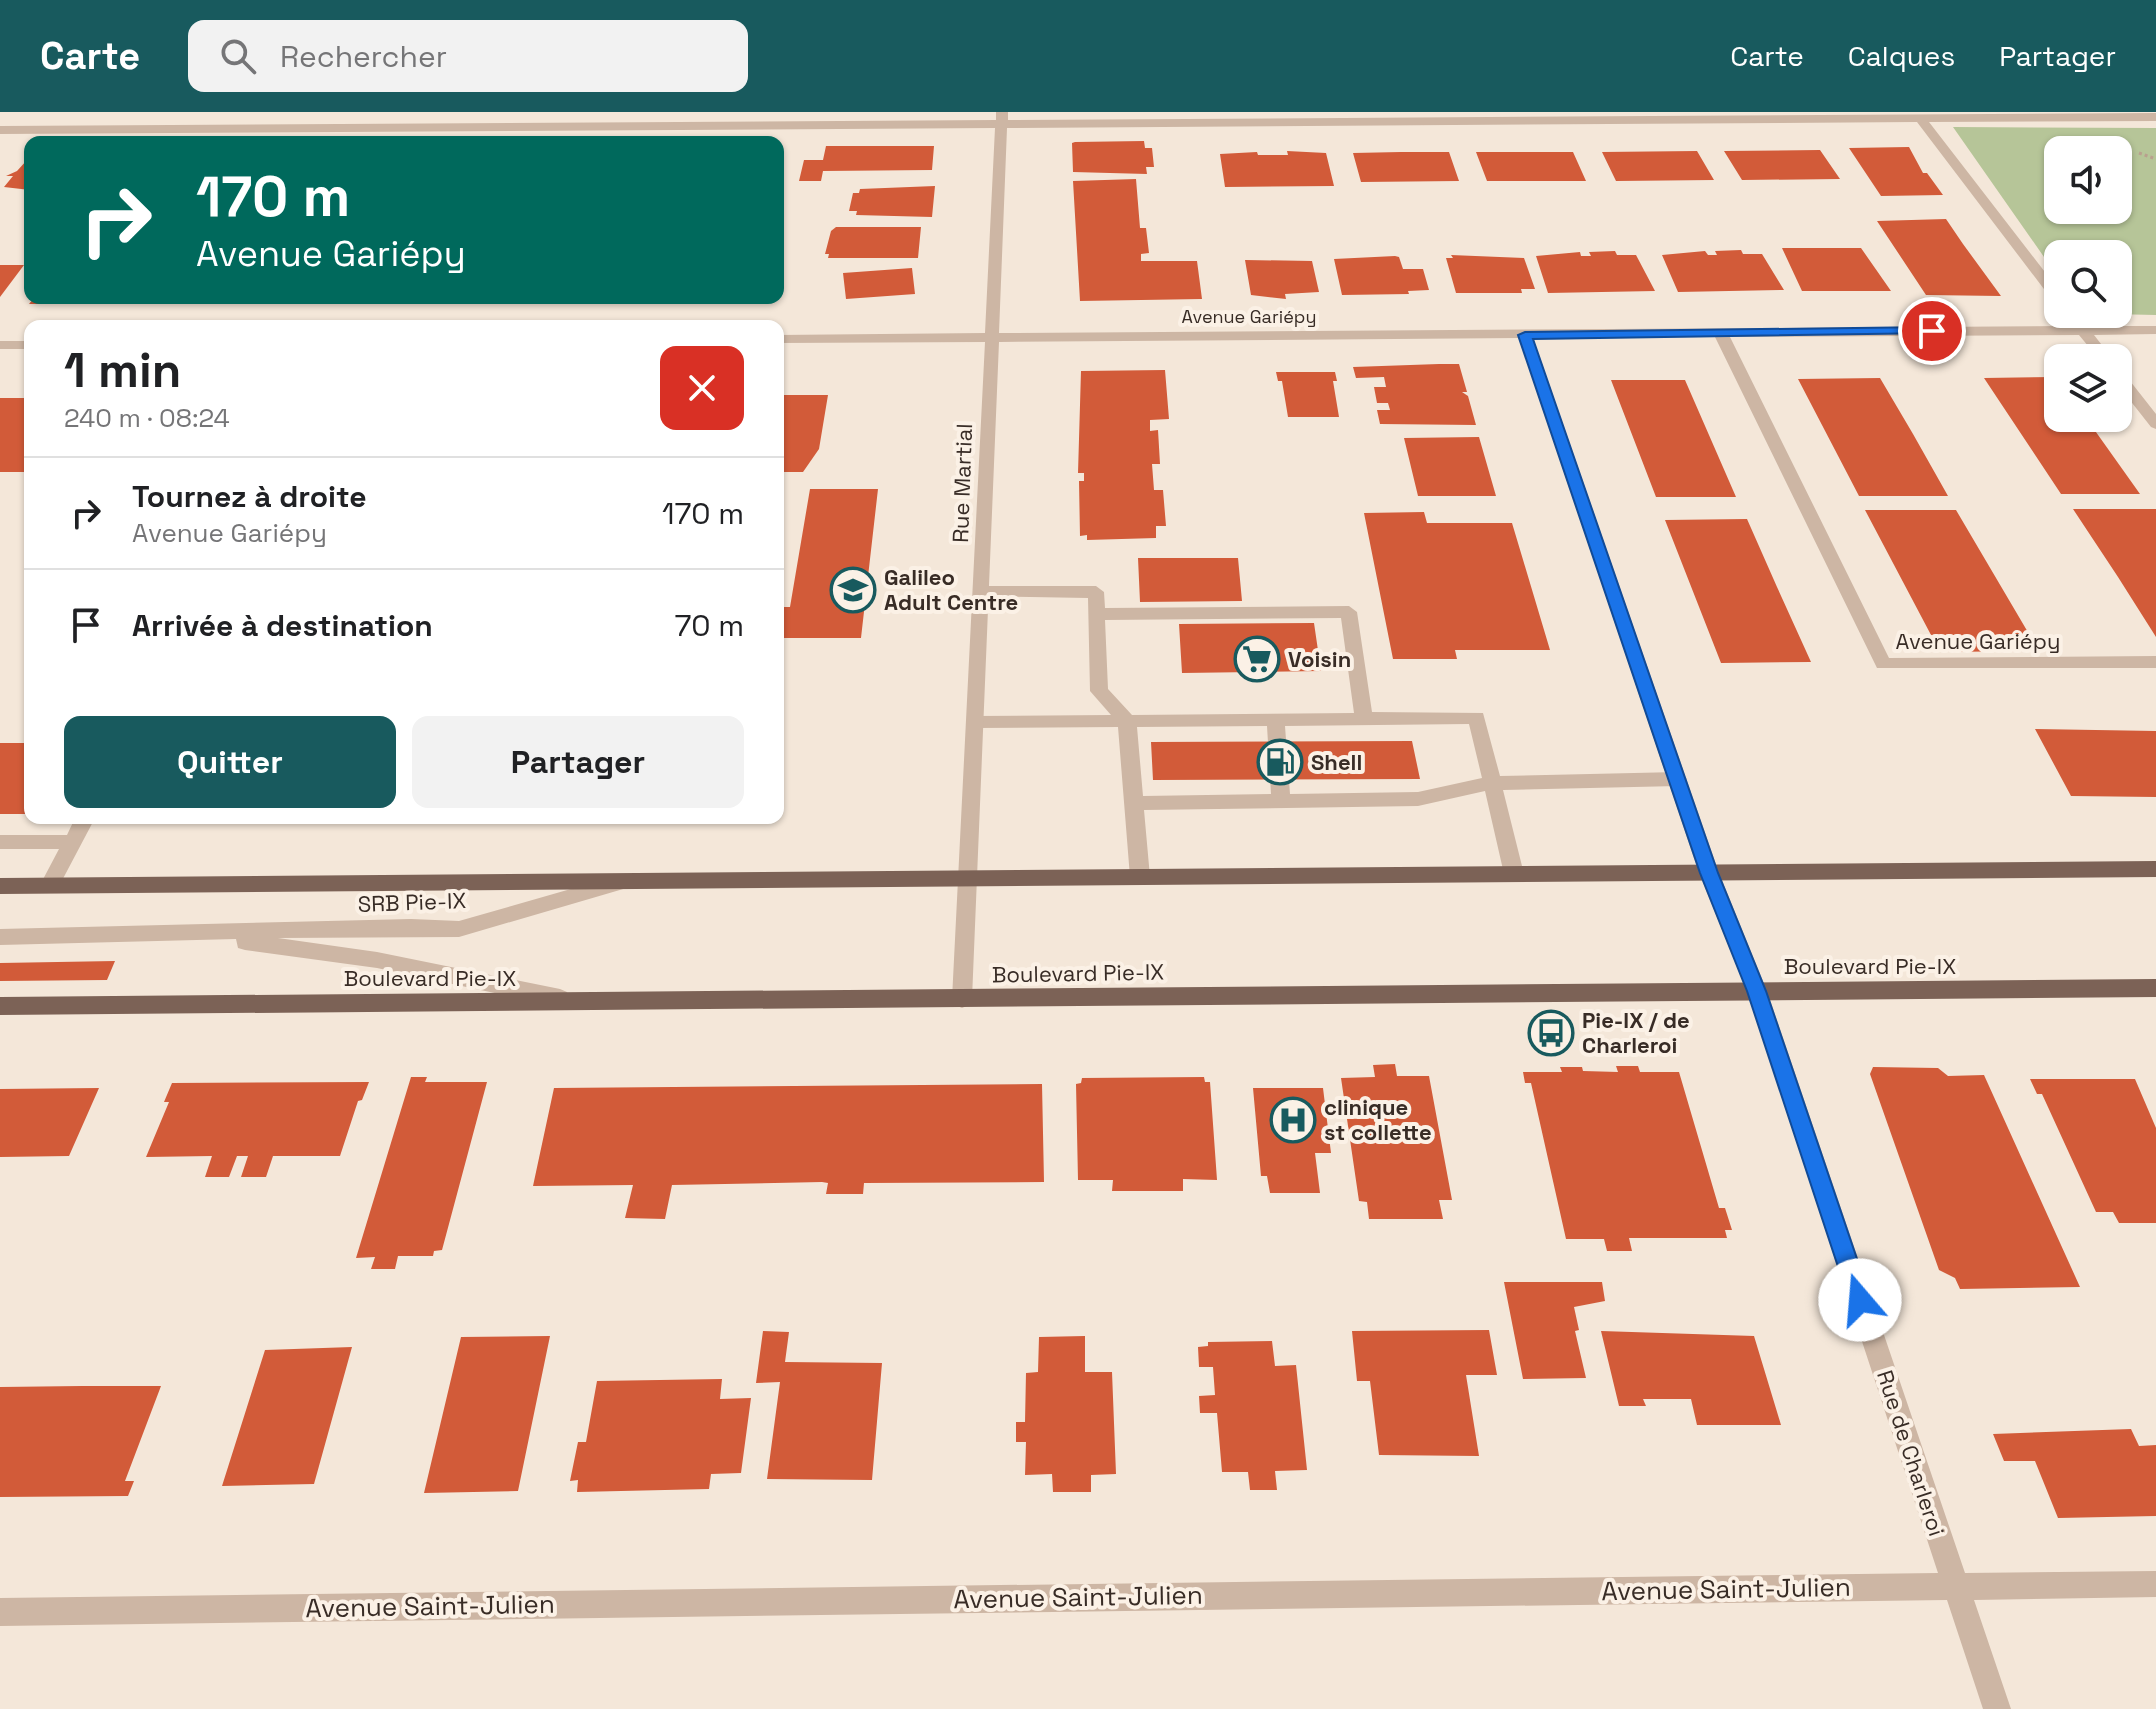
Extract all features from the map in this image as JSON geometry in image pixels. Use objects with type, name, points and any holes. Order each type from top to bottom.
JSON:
[{"type":"main road","points":[[0,886],[2156,869]]},
{"type":"main road","name":"Boulevard Pie-IX","points":[[0,1006],[2156,988]]},
{"type":"street","points":[[0,130],[1002,118],[2156,117]]},
{"type":"street","name":"Rue Martial","points":[[962,999],[1002,118]]},
{"type":"street","points":[[1920,118],[2044,280]]},
{"type":"street","points":[[2082,330],[2094,344]]},
{"type":"street","name":"Avenue Gariépy","points":[[784,339],[2156,330]]},
{"type":"street","name":"Avenue Gariépy","points":[[1720,332],[1883,664],[2156,662]]},
{"type":"street","name":"Rue de Charleroi","points":[[1525,335],[1709,873],[1757,991],[1997,1709]]},
{"type":"street","points":[[0,345],[24,345]]},
{"type":"street","points":[[2132,393],[2156,424]]},
{"type":"street","points":[[982,592],[1096,592],[1099,691],[1127,721],[1140,877]]},
{"type":"street","points":[[1096,614],[1349,612],[1364,719]]},
{"type":"street","points":[[976,722],[1477,718],[1514,874]]},
{"type":"street","points":[[1276,719],[1281,801]]},
{"type":"street","points":[[1135,803],[1418,799],[1492,783],[1678,779]]},
{"type":"street","points":[[50,885],[82,824]]},
{"type":"street","points":[[0,842],[73,842]]},
{"type":"street","name":"SRB Pie-IX","points":[[0,937],[411,927],[459,929],[631,880]]},
{"type":"street","name":"SRB Pie-IX","points":[[190,934],[377,960],[575,1001]]},
{"type":"street","name":"Avenue Saint-Julien","points":[[0,1612],[2156,1584]]},
{"type":"green space","points":[[1953,127],[2156,128],[2156,315],[2132,314],[2132,240],[2044,240],[2044,257]]},
{"type":"building","points":[[1144,141],[1145,148],[1152,148],[1154,167],[1146,167],[1147,174],[1073,172],[1072,143]]},
{"type":"building","points":[[826,146],[934,146],[932,170],[823,171],[821,181],[799,181],[804,160],[823,160]]},
{"type":"building","points":[[1909,147],[1923,173],[1927,173],[1943,195],[1881,196],[1849,148]]},
{"type":"building","points":[[1820,150],[1840,179],[1742,180],[1724,151]]},
{"type":"building","points":[[1287,151],[1326,153],[1334,186],[1225,187],[1220,154],[1257,152],[1258,155],[1288,155]]},
{"type":"building","points":[[1697,151],[1714,180],[1616,181],[1602,152]]},
{"type":"building","points":[[1449,152],[1459,181],[1361,182],[1353,153]]},
{"type":"building","points":[[1476,152],[1573,152],[1586,181],[1487,181]]},
{"type":"building","points":[[24,163],[24,189],[4,187],[13,176],[6,176]]},
{"type":"building","points":[[1136,179],[1140,228],[1146,228],[1149,253],[1141,254],[1141,261],[1197,261],[1202,299],[1080,301],[1073,181]]},
{"type":"building","points":[[935,186],[932,217],[856,215],[857,211],[849,211],[853,193],[859,193],[860,189]]},
{"type":"building","points":[[1946,219],[2001,296],[1926,295],[1877,221]]},
{"type":"building","points":[[836,227],[921,227],[918,258],[828,258],[829,254],[825,254],[831,231]]},
{"type":"building","points":[[1782,248],[1861,248],[1891,291],[1802,291]]},
{"type":"building","points":[[1741,250],[1743,254],[1762,254],[1784,290],[1678,292],[1662,255],[1705,251],[1708,255],[1717,255],[1715,251]]},
{"type":"building","points":[[1615,251],[1617,255],[1636,255],[1655,291],[1548,293],[1536,256],[1580,252],[1581,256],[1591,256],[1589,252]]},
{"type":"building","points":[[1451,255],[1524,258],[1535,289],[1521,289],[1522,293],[1456,293],[1446,258],[1453,258]]},
{"type":"building","points":[[1399,257],[1403,269],[1423,269],[1429,290],[1408,291],[1409,294],[1342,295],[1334,259]]},
{"type":"building","points":[[1245,260],[1312,261],[1319,292],[1285,294],[1286,299],[1251,295]]},
{"type":"building","points":[[0,265],[24,265],[0,297]]},
{"type":"building","points":[[912,268],[915,294],[846,299],[843,273]]},
{"type":"building","points":[[1459,364],[1467,392],[1462,392],[1468,396],[1476,425],[1380,424],[1377,410],[1390,410],[1388,403],[1377,403],[1374,387],[1386,387],[1384,377],[1356,378],[1353,367]]},
{"type":"building","points":[[1165,370],[1169,419],[1150,420],[1150,431],[1158,430],[1160,464],[1152,464],[1154,490],[1163,490],[1166,526],[1156,526],[1156,538],[1087,540],[1087,535],[1080,536],[1079,481],[1084,481],[1084,473],[1078,473],[1081,371]]},
{"type":"building","points":[[1276,372],[1335,372],[1337,381],[1333,381],[1339,417],[1288,417],[1282,381],[1278,381]]},
{"type":"building","points":[[2044,377],[2044,432],[2096,432],[2140,494],[2061,494],[1984,378]]},
{"type":"building","points":[[1880,378],[1948,496],[1859,496],[1798,379]]},
{"type":"building","points":[[1611,380],[1685,380],[1736,497],[1656,497]]},
{"type":"building","points":[[784,395],[828,395],[819,449],[803,472],[784,472]]},
{"type":"building","points":[[0,398],[24,398],[24,472],[0,472]]},
{"type":"building","points":[[1479,437],[1496,496],[1418,496],[1404,438]]},
{"type":"building","points":[[810,489],[878,489],[861,638],[784,638],[784,607],[790,607]]},
{"type":"building","points":[[2073,509],[2156,509],[2156,637],[2118,577]]},
{"type":"building","points":[[1865,510],[1956,510],[2039,651],[1940,652]]},
{"type":"building","points":[[1424,512],[1427,523],[1512,523],[1550,650],[1455,650],[1457,659],[1393,659],[1364,513]]},
{"type":"building","points":[[1747,519],[1811,662],[1721,663],[1665,520]]},
{"type":"building","points":[[1138,558],[1238,558],[1242,601],[1140,602]]},
{"type":"building","points":[[1314,623],[1321,671],[1182,673],[1179,624]]},
{"type":"building","points":[[2035,729],[2156,731],[2156,797],[2071,796]]},
{"type":"building","points":[[1412,741],[1420,779],[1153,780],[1151,742]]},
{"type":"building","points":[[0,743],[24,743],[24,814],[0,814]]},
{"type":"building","points":[[115,961],[107,980],[0,981],[0,963]]},
{"type":"building","points":[[1395,1064],[1397,1076],[1429,1076],[1452,1200],[1439,1200],[1443,1219],[1369,1219],[1367,1202],[1359,1201],[1341,1078],[1375,1077],[1373,1065]]},
{"type":"building","points":[[1616,1066],[1638,1066],[1640,1072],[1679,1072],[1719,1208],[1725,1208],[1732,1230],[1725,1230],[1727,1238],[1629,1238],[1632,1251],[1607,1251],[1604,1239],[1566,1239],[1531,1083],[1525,1083],[1523,1072],[1562,1072],[1560,1067],[1582,1067],[1583,1071],[1618,1072]]},
{"type":"building","points":[[1873,1067],[1938,1068],[1948,1076],[1984,1075],[2080,1287],[1960,1289],[1955,1278],[1939,1270],[1870,1074]]},
{"type":"building","points":[[411,1077],[427,1077],[425,1082],[487,1082],[442,1250],[434,1251],[433,1256],[398,1256],[395,1269],[371,1269],[375,1257],[356,1258]]},
{"type":"building","points":[[1204,1077],[1205,1082],[1210,1082],[1217,1180],[1183,1179],[1183,1191],[1112,1191],[1113,1180],[1078,1180],[1076,1084],[1081,1083],[1082,1078]]},
{"type":"building","points":[[2030,1079],[2135,1079],[2156,1128],[2156,1223],[2119,1223],[2113,1212],[2096,1212],[2042,1094],[2037,1094]]},
{"type":"building","points":[[369,1082],[362,1100],[358,1101],[340,1156],[273,1156],[266,1177],[241,1177],[248,1156],[237,1156],[229,1177],[205,1177],[212,1156],[146,1157],[169,1102],[164,1102],[172,1083]]},
{"type":"building","points":[[1042,1084],[1044,1182],[864,1183],[863,1194],[826,1194],[828,1183],[822,1182],[672,1185],[665,1219],[625,1218],[633,1185],[533,1186],[554,1088]]},
{"type":"building","points":[[99,1088],[69,1156],[0,1157],[0,1089]]},
{"type":"building","points":[[1253,1088],[1323,1088],[1331,1153],[1315,1153],[1320,1193],[1270,1193],[1267,1176],[1261,1176]]},
{"type":"building","points":[[1504,1282],[1602,1282],[1605,1301],[1574,1307],[1579,1330],[1575,1331],[1586,1378],[1523,1379]]},
{"type":"building","points":[[1489,1330],[1497,1375],[1466,1375],[1479,1456],[1379,1455],[1370,1381],[1357,1381],[1352,1331]]},
{"type":"building","points":[[763,1331],[789,1332],[785,1362],[882,1363],[872,1480],[767,1479],[780,1382],[756,1383]]},
{"type":"building","points":[[1601,1331],[1754,1336],[1781,1425],[1697,1425],[1691,1399],[1643,1399],[1646,1406],[1619,1406]]},
{"type":"building","points":[[550,1336],[518,1491],[424,1493],[461,1337]]},
{"type":"building","points":[[1085,1336],[1085,1372],[1112,1372],[1116,1474],[1091,1475],[1091,1492],[1053,1492],[1052,1474],[1025,1475],[1026,1442],[1016,1442],[1016,1422],[1025,1422],[1026,1373],[1038,1372],[1039,1337]]},
{"type":"building","points":[[1272,1341],[1275,1366],[1296,1365],[1307,1470],[1275,1471],[1277,1490],[1250,1490],[1248,1472],[1222,1472],[1217,1413],[1200,1413],[1199,1396],[1215,1395],[1213,1367],[1199,1367],[1198,1347],[1208,1346],[1208,1342]]},
{"type":"building","points":[[352,1347],[314,1484],[222,1486],[265,1350]]},
{"type":"building","points":[[722,1379],[720,1399],[751,1398],[741,1473],[711,1474],[709,1489],[577,1492],[578,1480],[570,1481],[578,1442],[586,1442],[597,1381]]},
{"type":"building","points":[[161,1386],[125,1481],[134,1481],[128,1496],[0,1497],[0,1387]]},
{"type":"building","points":[[2131,1429],[2139,1446],[2156,1445],[2156,1516],[2058,1518],[2035,1461],[2004,1461],[1993,1434]]},
{"type":"place","name":"Galileo Adult Centre","points":[[853,590]]},
{"type":"place","name":"Voisin","points":[[1257,659]]},
{"type":"place","name":"Shell","points":[[1280,762]]},
{"type":"place","name":"Pie-IX / de Charleroi","points":[[1551,1033]]},
{"type":"place","name":"clinique st collette","points":[[1293,1120]]},
{"type":"route","points":[[1860,1300],[1757,991],[1709,873],[1525,335],[1932,331]]}]
